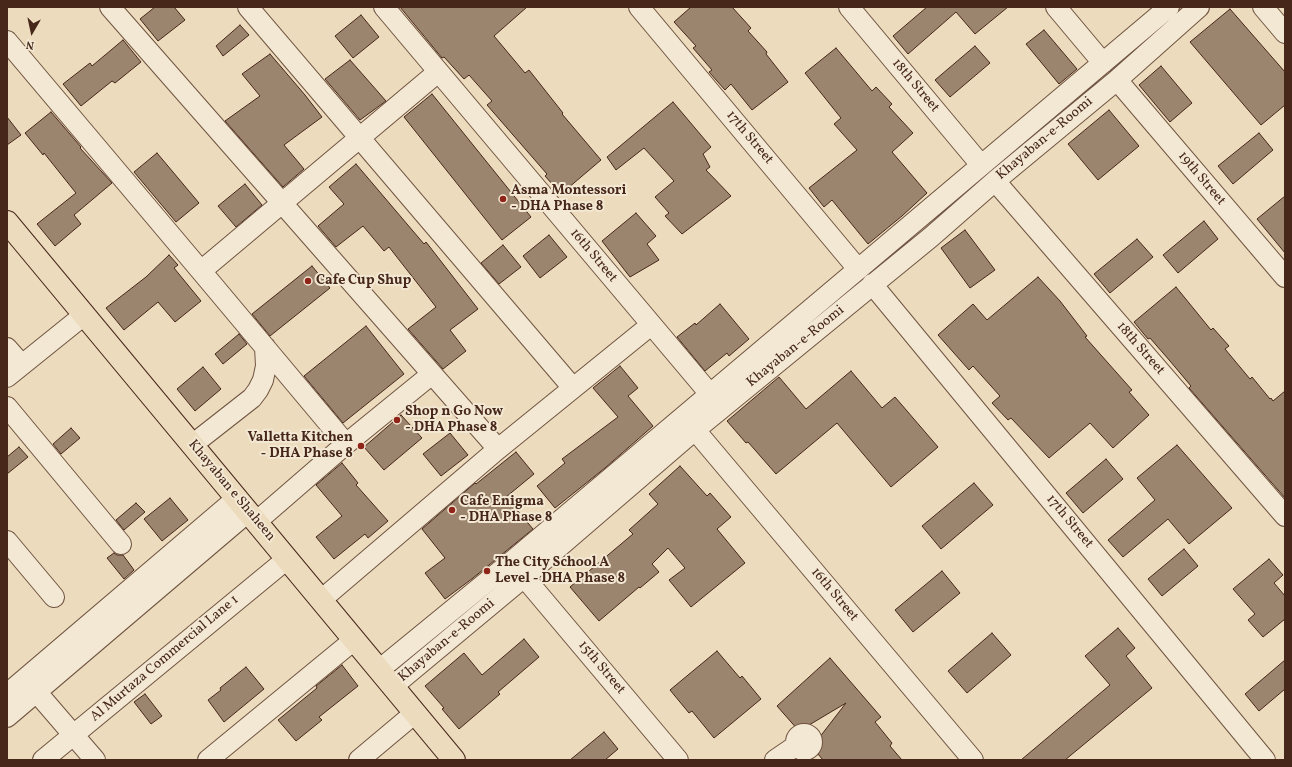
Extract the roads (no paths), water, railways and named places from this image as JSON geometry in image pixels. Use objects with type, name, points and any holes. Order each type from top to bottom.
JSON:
[{"type":"main road","name":"Khayaban e Shaheen","points":[[7,222],[454,760]]},
{"type":"street","points":[[110,7],[498,449]]},
{"type":"street","points":[[248,7],[359,139],[573,388]]},
{"type":"street","name":"16th Street","points":[[384,7],[710,394]]},
{"type":"street","name":"17th Street","points":[[639,7],[858,269]]},
{"type":"street","name":"18th Street","points":[[849,7],[981,165]]},
{"type":"street","points":[[1056,7],[1103,63]]},
{"type":"street","name":"Khayaban-e-Roomi","points":[[386,678],[511,562],[1169,7]]},
{"type":"street","name":"Khayaban-e-Roomi","points":[[386,678],[524,577],[695,430],[931,237],[994,181],[1117,80],[1199,7]]},
{"type":"street","points":[[1263,7],[1285,33]]},
{"type":"street","points":[[7,41],[346,444]]},
{"type":"street","points":[[201,271],[438,72]]},
{"type":"street","name":"19th Street","points":[[1117,80],[1285,277]]},
{"type":"street","name":"18th Street","points":[[994,181],[1285,516]]},
{"type":"street","points":[[946,195],[944,198],[945,205],[949,211],[956,212],[963,209]]},
{"type":"street","points":[[918,219],[925,219],[931,223],[933,230],[931,237]]},
{"type":"street","name":"17th Street","points":[[872,284],[1265,760]]},
{"type":"street","points":[[7,348],[14,371],[84,315]]},
{"type":"street","points":[[321,600],[498,449],[651,325]]},
{"type":"street","points":[[192,445],[252,398],[258,390],[263,380],[266,366],[264,347]]},
{"type":"street","points":[[7,716],[20,688],[247,511],[346,444],[432,374]]},
{"type":"street","points":[[7,407],[121,544]]},
{"type":"street","name":"16th Street","points":[[695,430],[973,760]]},
{"type":"street","points":[[7,541],[54,597]]},
{"type":"street","name":"Al Murtaza Commercial Lane 1","points":[[43,760],[287,558]]},
{"type":"street","name":"15th Street","points":[[524,577],[678,760]]},
{"type":"street","points":[[208,760],[354,640]]},
{"type":"street","points":[[20,688],[74,735],[95,760]]},
{"type":"street","points":[[359,760],[415,713]]},
{"type":"street","points":[[775,760],[797,745]]},
{"type":"place","name":"Asma Montessori - DHA Phase 8","points":[[503,199]]},
{"type":"place","name":"Cafe Cup Shup","points":[[308,281]]},
{"type":"place","name":"Shop n Go Now - DHA Phase 8","points":[[397,420]]},
{"type":"place","name":"Valletta Kitchen - DHA Phase 8","points":[[361,446]]},
{"type":"place","name":"Cafe Enigma - DHA Phase 8","points":[[452,510]]},
{"type":"place","name":"The City School A Level - DHA Phase 8","points":[[487,571]]}]
